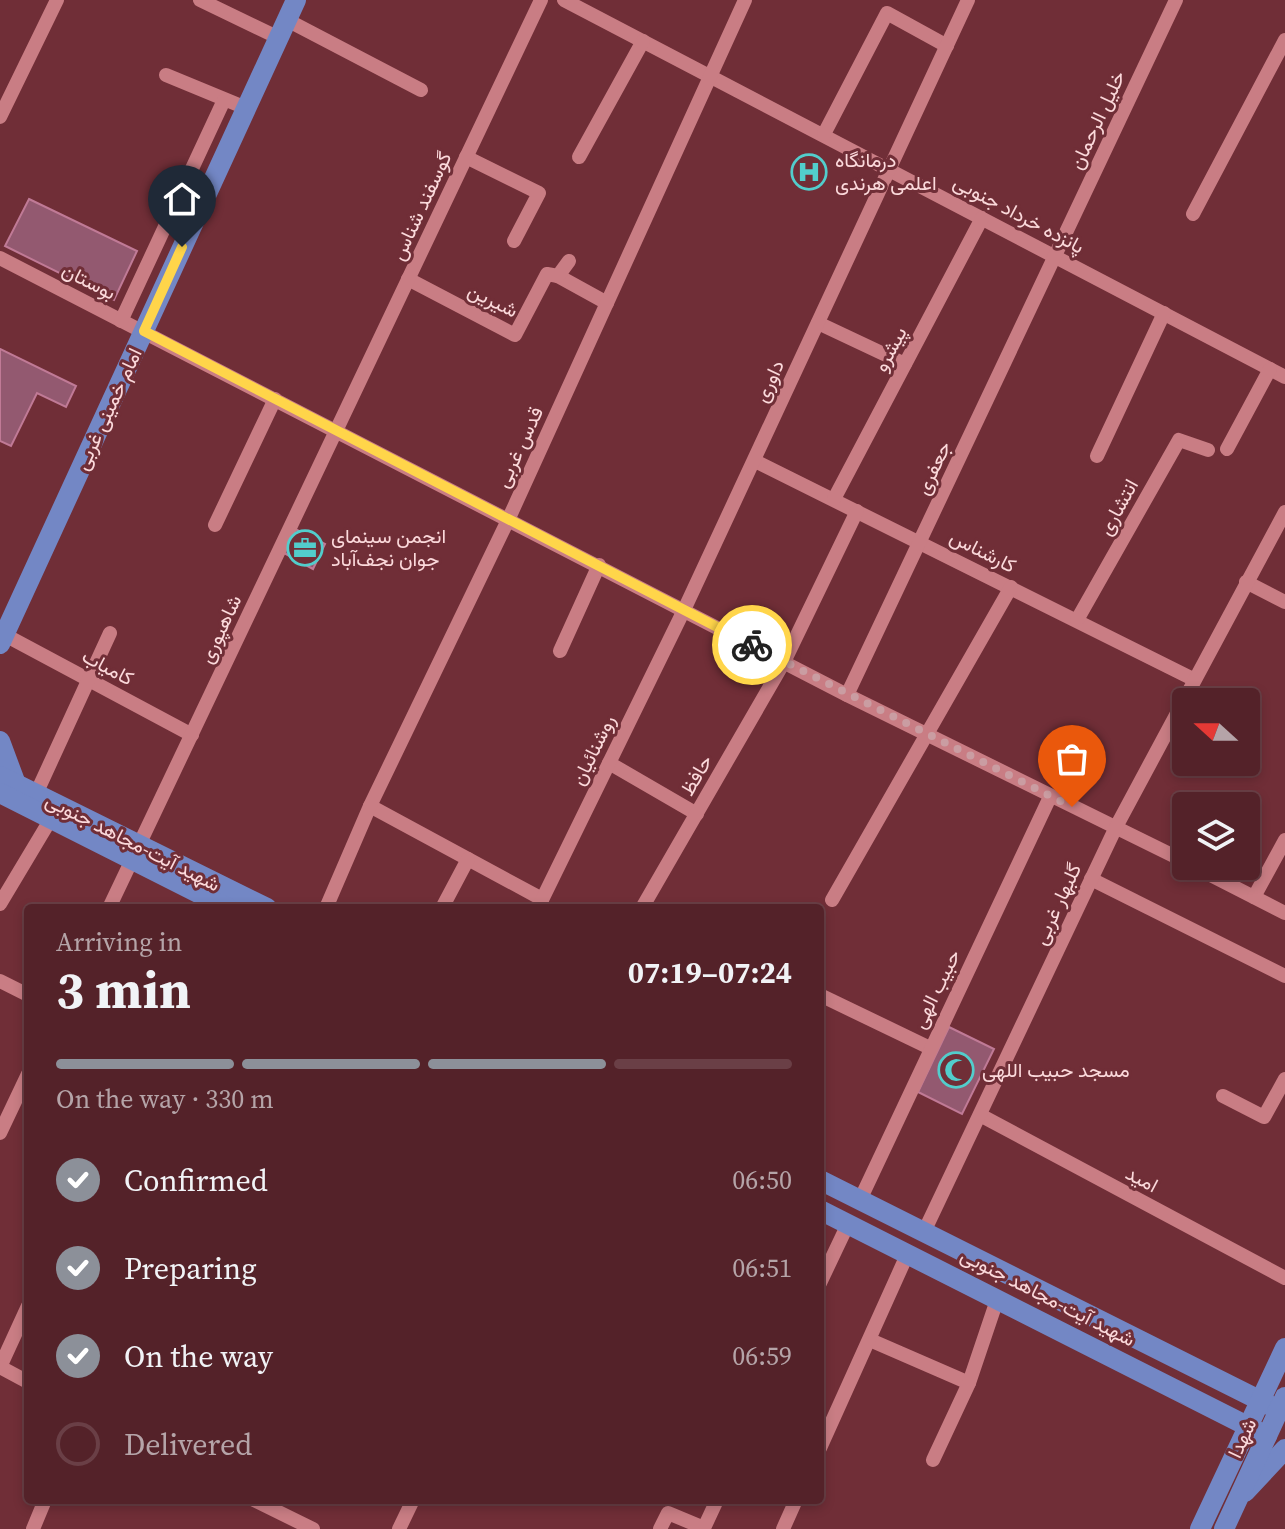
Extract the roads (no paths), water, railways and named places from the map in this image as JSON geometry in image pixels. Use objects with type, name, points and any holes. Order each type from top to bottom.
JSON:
[{"type":"main road","name":"امام خمینی غربی","points":[[2,640],[296,0]]},
{"type":"main road","points":[[0,741],[5,789]]},
{"type":"main road","name":"شهید آیت-مجاهد جنوبی","points":[[5,789],[36,794],[56,811]]},
{"type":"main road","name":"شهید آیت-مجاهد جنوبی","points":[[5,789],[56,811],[137,853],[220,902]]},
{"type":"main road","name":"شهید آیت-مجاهد جنوبی","points":[[824,1182],[1259,1401],[1282,1404]]},
{"type":"main road","name":"شهید آیت-مجاهد جنوبی","points":[[824,1212],[1257,1431]]},
{"type":"main road","name":"شهدا","points":[[1224,1529],[1236,1501],[1257,1431],[1259,1401],[1285,1348]]},
{"type":"main road","points":[[1166,1387],[1179,1362]]},
{"type":"main road","name":"شهدا","points":[[1200,1529],[1257,1431],[1282,1404]]},
{"type":"main road","points":[[1236,1501],[1285,1449]]},
{"type":"street","points":[[0,117],[57,0]]},
{"type":"street","points":[[200,0],[282,28],[421,90]]},
{"type":"street","name":"گوسفند شناس","points":[[337,430],[541,0]]},
{"type":"street","name":"پانزده خرداد جنوبی","points":[[564,0],[1285,377]]},
{"type":"street","name":"قدس غربی","points":[[328,904],[370,806],[509,518],[745,0]]},
{"type":"street","name":"داوری","points":[[684,610],[968,0]]},
{"type":"street","name":"خلیل الرحمان","points":[[1055,257],[1176,0]]},
{"type":"street","points":[[824,134],[887,13],[947,46]]},
{"type":"street","points":[[1193,214],[1285,40]]},
{"type":"street","points":[[579,157],[643,41]]},
{"type":"street","points":[[166,75],[246,108]]},
{"type":"street","points":[[121,321],[224,100]]},
{"type":"street","points":[[466,157],[539,193],[514,241]]},
{"type":"street","name":"پیشرو","points":[[834,499],[982,218]]},
{"type":"street","name":"جعفری","points":[[847,695],[1055,257]]},
{"type":"street","name":"بوستان","points":[[0,258],[847,695],[1172,855]]},
{"type":"street","name":"شیرین","points":[[408,279],[515,335],[547,274],[558,276],[569,261]]},
{"type":"street","points":[[558,276],[607,303]]},
{"type":"street","points":[[1097,456],[1164,313]]},
{"type":"street","points":[[818,323],[905,364]]},
{"type":"street","points":[[1227,449],[1270,369]]},
{"type":"street","points":[[215,525],[275,399]]},
{"type":"street","name":"شاهپوری","points":[[137,853],[337,430]]},
{"type":"street","name":"انتشاری","points":[[1077,620],[1179,440],[1208,450]]},
{"type":"street","name":"کارشناس","points":[[755,461],[1193,679]]},
{"type":"street","name":"حافظ","points":[[644,904],[784,662],[857,511]]},
{"type":"street","name":"گلبهار غربی","points":[[923,1234],[1116,827],[1285,512]]},
{"type":"street","points":[[560,651],[599,565]]},
{"type":"street","points":[[1246,582],[1285,602]]},
{"type":"street","points":[[832,900],[1011,587]]},
{"type":"street","name":"روشنائیان","points":[[540,904],[684,610]]},
{"type":"street","points":[[36,794],[110,633]]},
{"type":"street","name":"کامیاب","points":[[2,640],[89,680],[192,735]]},
{"type":"street","points":[[609,763],[697,814]]},
{"type":"street","name":"حبیب الهی","points":[[860,1200],[1050,797]]},
{"type":"street","points":[[370,806],[468,859],[540,904]]},
{"type":"street","points":[[0,904],[56,811]]},
{"type":"street","points":[[1254,897],[1285,840]]},
{"type":"street","points":[[111,904],[137,853]]},
{"type":"street","points":[[444,904],[468,859]]},
{"type":"street","points":[[1091,879],[1285,976]]},
{"type":"street","points":[[1221,880],[1285,913]]},
{"type":"street","points":[[0,981],[24,993]]},
{"type":"street","points":[[824,997],[930,1048]]},
{"type":"street","points":[[1223,1096],[1264,1117],[1285,1079]]},
{"type":"street","points":[[0,1133],[24,1082]]},
{"type":"street","name":"امید","points":[[980,1115],[1285,1278]]},
{"type":"street","points":[[824,1275],[848,1224]]},
{"type":"street","points":[[824,1439],[907,1255]]},
{"type":"street","points":[[933,1460],[969,1383],[997,1300]]},
{"type":"street","points":[[24,1315],[0,1367],[24,1380]]},
{"type":"street","points":[[870,1340],[969,1383]]},
{"type":"street","points":[[33,1529],[43,1504]]},
{"type":"street","points":[[262,1504],[313,1529]]},
{"type":"street","points":[[399,1529],[411,1504]]},
{"type":"street","points":[[660,1529],[668,1513],[704,1528],[715,1504]]},
{"type":"street","points":[[783,1529],[794,1504]]},
{"type":"place","name":"درمانگاه اعلمی هرندی","points":[[809,172]]},
{"type":"place","name":"انجمن سینمای جوان نجف‌آباد","points":[[305,548]]},
{"type":"place","name":"مسجد حبیب اللهی","points":[[956,1070]]}]
